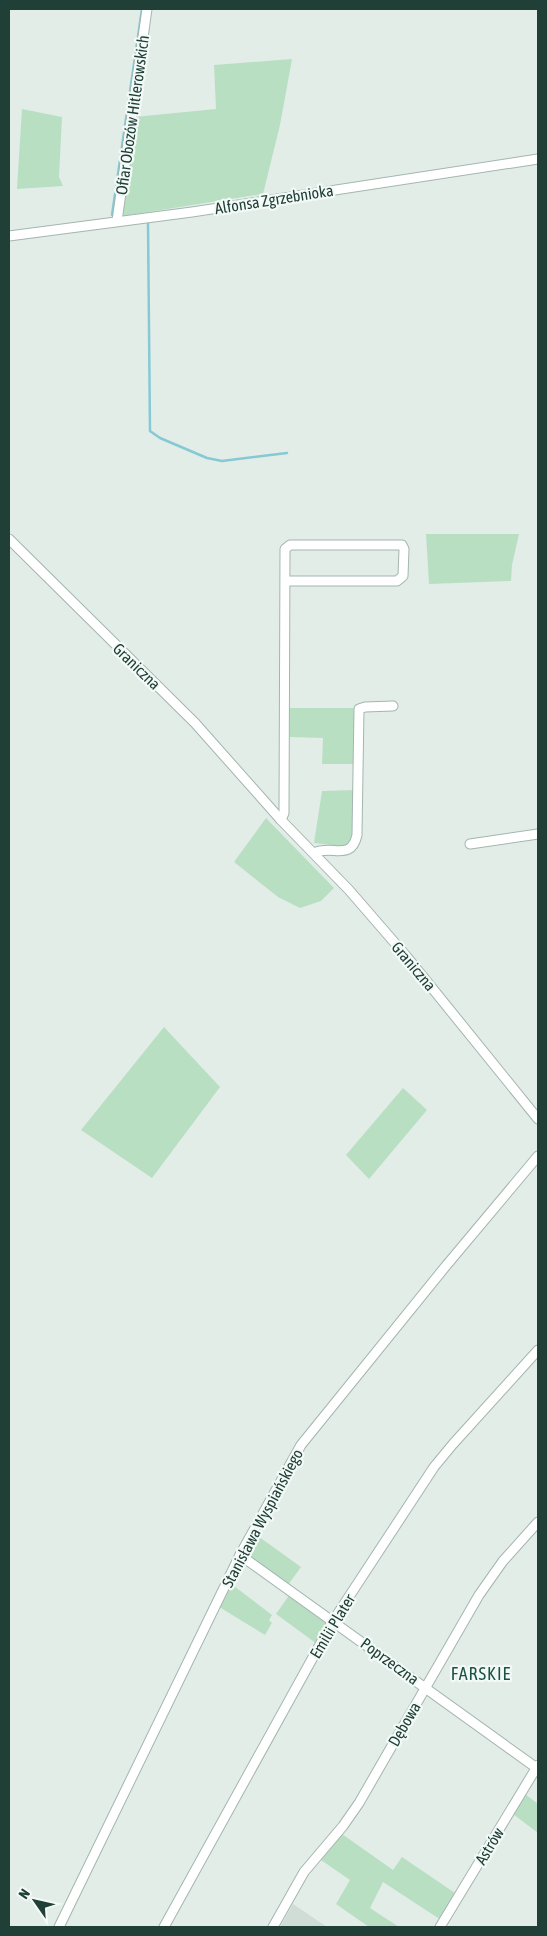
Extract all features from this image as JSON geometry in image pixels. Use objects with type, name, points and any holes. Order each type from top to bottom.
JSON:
[{"type":"street","name":"Ofiar Obozów Hitlerowskich","points":[[117,221],[147,9]]},
{"type":"street","name":"Alfonsa Zgrzebnioka","points":[[9,236],[192,212],[538,159]]},
{"type":"street","name":"Graniczna","points":[[9,540],[195,723],[251,783],[281,820],[314,853],[407,957],[538,1118]]},
{"type":"street","points":[[281,820],[284,813],[285,549],[290,545],[402,546],[404,549],[402,576],[397,581],[285,581]]},
{"type":"street","points":[[314,853],[322,849],[347,850],[355,843],[359,709],[393,706]]},
{"type":"street","points":[[470,844],[538,834]]},
{"type":"street","name":"Stanisława Wyspiańskiego","points":[[59,1927],[240,1555],[301,1445],[445,1267],[538,1156]]},
{"type":"street","name":"Emilii Plater","points":[[164,1927],[333,1621],[434,1467],[538,1350]]},
{"type":"street","name":"Dębowa","points":[[273,1927],[304,1872],[343,1826],[359,1803],[479,1595],[503,1561],[538,1522]]},
{"type":"street","name":"Poprzeczna","points":[[240,1555],[538,1767]]},
{"type":"street","name":"Astrów","points":[[440,1927],[538,1767]]},
{"type":"shaded area","points":[[293,1904],[327,1927],[280,1927]]},
{"type":"green space","points":[[292,59],[280,125],[263,194],[123,216],[134,117],[216,109],[214,65]]},
{"type":"green space","points":[[22,109],[62,117],[59,177],[63,186],[17,189]]},
{"type":"green space","points":[[426,534],[519,534],[512,565],[511,581],[429,584]]},
{"type":"green space","points":[[289,708],[356,708],[355,764],[322,764],[323,738],[290,737]]},
{"type":"green space","points":[[355,790],[354,827],[346,847],[314,843],[322,791]]},
{"type":"green space","points":[[266,818],[334,888],[321,901],[300,908],[278,897],[234,862]]},
{"type":"green space","points":[[164,1027],[220,1087],[152,1178],[81,1130]]},
{"type":"green space","points":[[403,1088],[427,1110],[369,1179],[346,1155]]},
{"type":"green space","points":[[255,1534],[301,1567],[288,1585],[243,1554]]},
{"type":"green space","points":[[230,1583],[272,1615],[269,1620],[272,1623],[265,1635],[216,1605]]},
{"type":"green space","points":[[290,1594],[326,1620],[328,1624],[317,1644],[276,1614]]},
{"type":"green space","points":[[525,1794],[538,1804],[538,1833],[513,1814]]},
{"type":"green space","points":[[342,1834],[393,1870],[402,1857],[455,1893],[441,1920],[383,1882],[370,1908],[399,1927],[369,1927],[336,1904],[350,1880],[321,1860]]},
{"type":"waterway","points":[[112,215],[142,9]]},
{"type":"waterway","points":[[148,223],[150,431],[160,438],[207,458],[222,461],[287,453]]},
{"type":"district","name":"FARSKIE","points":[[481,1673]]}]
